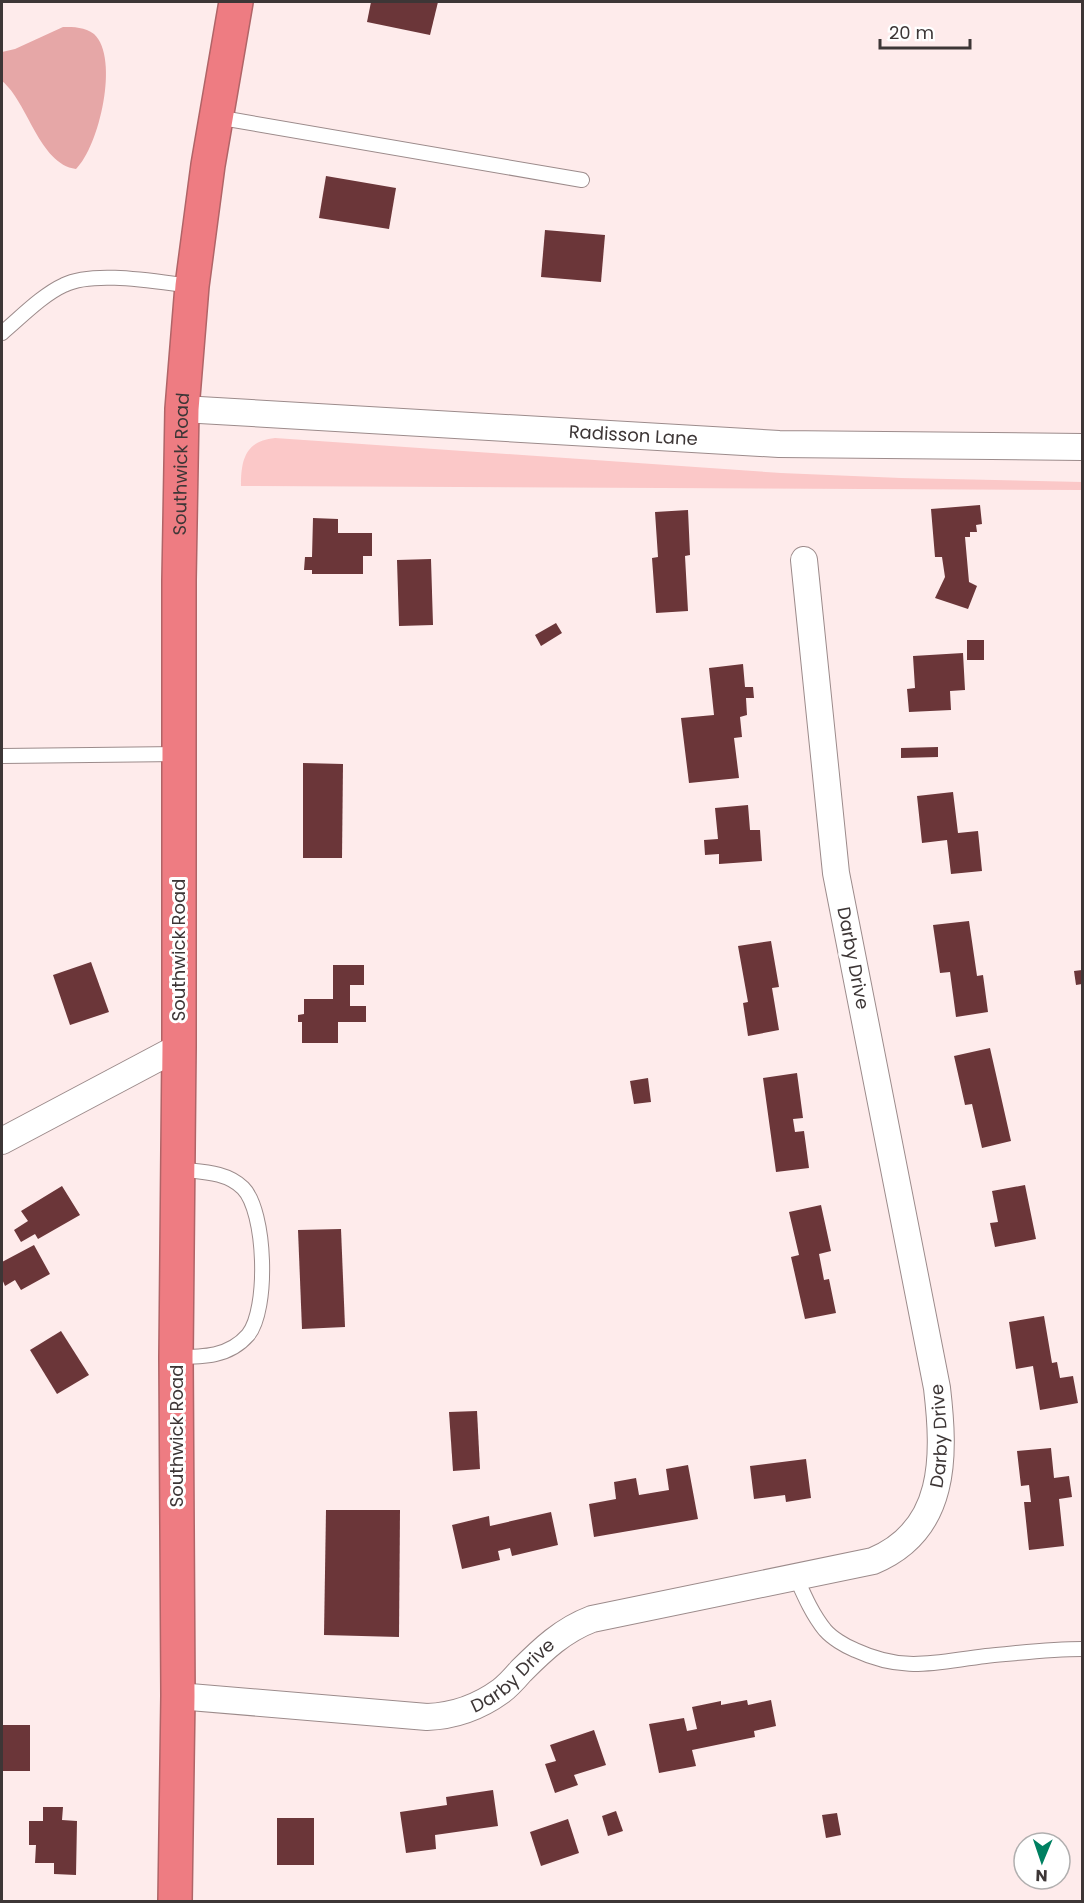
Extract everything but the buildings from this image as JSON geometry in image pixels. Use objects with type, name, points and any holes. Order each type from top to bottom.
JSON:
[{"type":"highway","name":"Southwick Road","points":[[174,1902],[178,1696],[176,1357],[179,1047],[178,754],[182,410],[192,286],[216,117],[236,2]]},
{"type":"street","name":"Radisson Lane","points":[[182,410],[779,444],[1083,447]]},
{"type":"street","name":"Darby Drive","points":[[178,1696],[427,1717],[444,1716],[471,1707],[502,1690],[547,1646],[575,1626],[592,1619],[873,1561],[890,1554],[910,1539],[923,1519],[936,1491],[940,1465],[941,1422],[937,1388],[836,873],[804,560]]},
{"type":"street","points":[[2,1141],[179,1047]]},
{"type":"lane","points":[[216,117],[582,180]]},
{"type":"lane","points":[[2,333],[56,289],[75,280],[102,278],[192,286]]},
{"type":"lane","points":[[2,756],[178,754]]},
{"type":"lane","points":[[176,1357],[207,1357],[232,1348],[249,1334],[256,1322],[262,1291],[262,1252],[256,1218],[244,1189],[232,1180],[217,1174],[178,1169]]},
{"type":"lane","points":[[796,1577],[806,1601],[826,1632],[848,1647],[874,1659],[890,1663],[938,1663],[1058,1649],[1083,1649]]},
{"type":"shaded area","points":[[63,27],[75,27],[94,34],[102,46],[105,62],[106,81],[99,123],[84,158],[76,169],[63,165],[52,156],[11,91],[2,81],[2,52],[15,49]]},
{"type":"shaded area","points":[[275,438],[781,473],[1082,482],[1082,490],[241,486],[242,468],[247,453],[257,443]]}]
